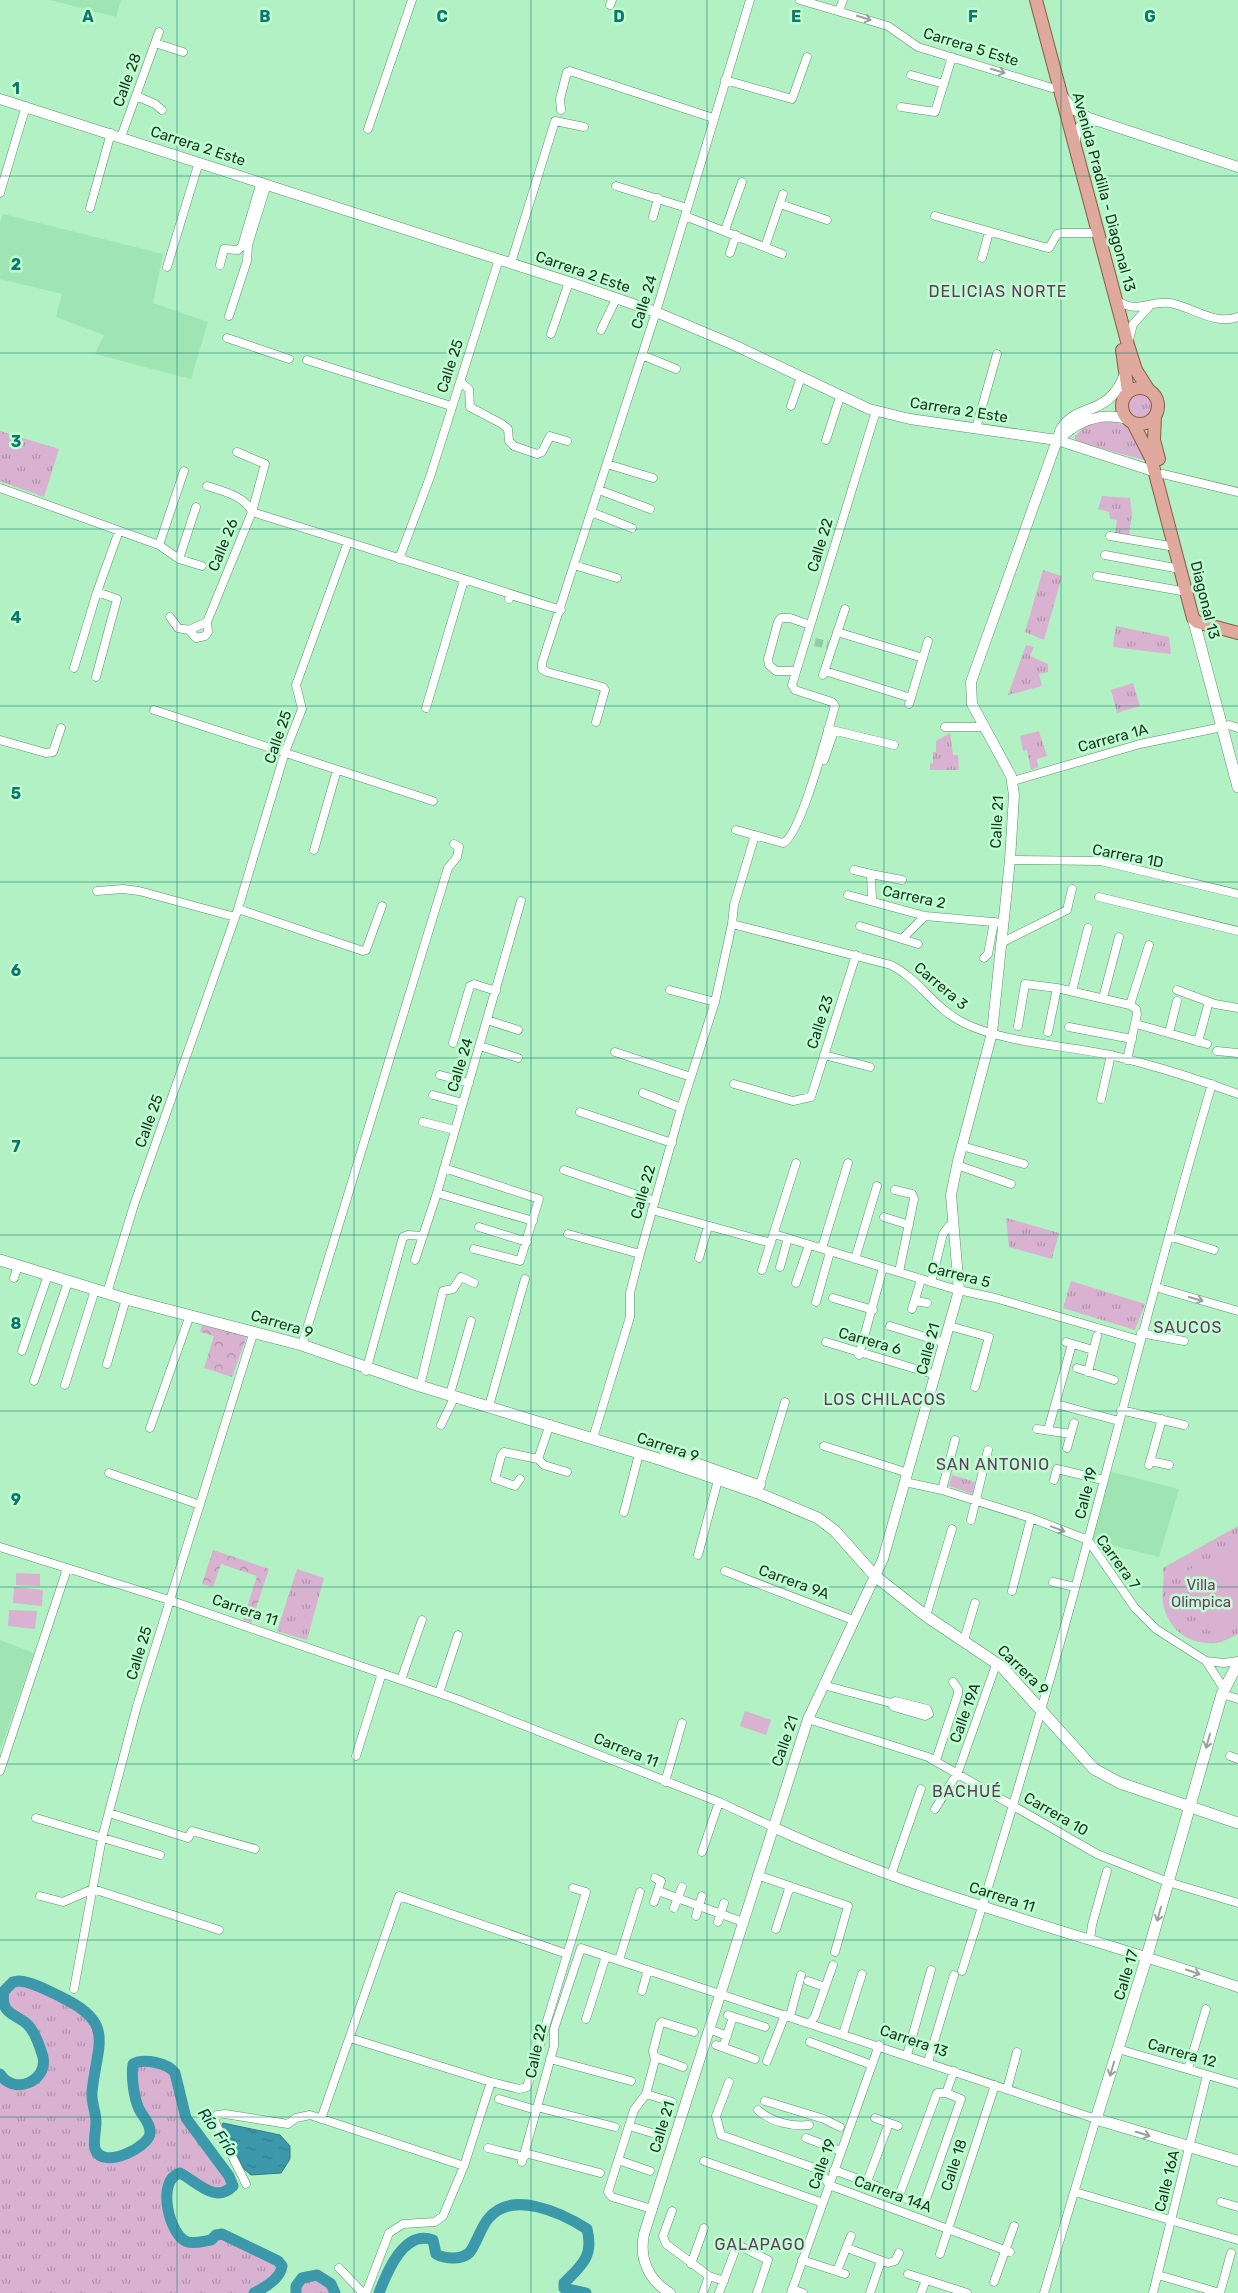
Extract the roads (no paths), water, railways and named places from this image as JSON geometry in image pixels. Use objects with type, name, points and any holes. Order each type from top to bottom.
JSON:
[{"type":"main road","name":"Avenida Pradilla - Diagonal 13","points":[[1028,0],[1056,91],[1076,144],[1128,345],[1136,370],[1148,390]]},
{"type":"main road","name":"Avenida Pradilla - Diagonal 13","points":[[1036,0],[1056,91],[1126,373],[1128,392]]},
{"type":"main road","points":[[1140,388],[1148,390],[1155,394],[1158,402],[1158,410],[1155,417],[1145,424],[1130,421],[1122,405],[1128,392],[1140,388]]},
{"type":"main road","name":"Diagonal 13","points":[[1155,417],[1154,440],[1158,472],[1174,547],[1187,592],[1198,621]]},
{"type":"main road","name":"Diagonal 13","points":[[1130,421],[1147,446],[1158,472],[1238,759]]},
{"type":"main road","points":[[1198,621],[1238,633]]},
{"type":"main road","name":"Diagonal 13","points":[[1230,727],[1238,787]]},
{"type":"main road","name":"Carrera 9","points":[[0,1260],[126,1299],[302,1345],[366,1370],[550,1424],[718,1480],[759,1489],[825,1522],[875,1576],[926,1616],[997,1662],[1094,1769],[1120,1783],[1238,1823]]},
{"type":"main road","name":"Calle 17","points":[[1096,2119],[1148,1956],[1223,1692],[1237,1663]]},
{"type":"main road","name":"Carrera 13","points":[[1096,2119],[1238,2161]]},
{"type":"street","points":[[368,129],[412,0]]},
{"type":"street","name":"Calle 24","points":[[596,722],[605,690],[603,687],[542,669],[656,312],[750,0]]},
{"type":"street","name":"Carrera 5 Este","points":[[800,0],[823,3],[839,11],[888,26],[918,47],[1056,91],[1073,109],[1098,121],[1238,167]]},
{"type":"street","points":[[839,11],[842,0]]},
{"type":"street","name":"Calle 28","points":[[90,208],[116,135],[136,96],[159,32]]},
{"type":"street","points":[[155,43],[184,52]]},
{"type":"street","points":[[725,80],[792,99],[807,57]]},
{"type":"street","points":[[901,107],[934,112],[952,57]]},
{"type":"street","points":[[560,110],[560,99],[568,72],[570,71],[713,118]]},
{"type":"street","points":[[911,75],[944,84]]},
{"type":"street","points":[[136,96],[156,104],[162,110]]},
{"type":"street","name":"Carrera 2 Este","points":[[0,99],[264,183],[340,213],[511,263],[656,312],[801,377],[840,397],[876,411],[1057,440],[1158,472],[1238,492]]},
{"type":"street","points":[[0,193],[26,106]]},
{"type":"street","points":[[511,263],[555,121],[584,127]]},
{"type":"street","points":[[1076,144],[1078,129],[1091,121],[1098,121]]},
{"type":"street","points":[[167,267],[199,162]]},
{"type":"street","points":[[725,230],[742,182]]},
{"type":"street","points":[[220,265],[226,248],[240,249],[264,183]]},
{"type":"street","points":[[229,316],[247,261],[248,245],[264,183]]},
{"type":"street","points":[[616,186],[658,198],[736,235],[782,254]]},
{"type":"street","points":[[765,247],[783,194]]},
{"type":"street","points":[[653,217],[658,198]]},
{"type":"street","points":[[780,204],[827,220]]},
{"type":"street","points":[[935,216],[1049,248],[1057,234],[1091,233]]},
{"type":"street","points":[[982,258],[989,232]]},
{"type":"street","points":[[730,253],[736,235]]},
{"type":"street","name":"Calle 25","points":[[399,559],[430,477],[451,406],[499,260]]},
{"type":"street","points":[[551,334],[569,282]]},
{"type":"street","points":[[601,330],[616,298]]},
{"type":"street","points":[[1116,300],[1135,308],[1170,304],[1224,320],[1238,318]]},
{"type":"street","points":[[1128,345],[1133,324],[1139,316],[1152,306]]},
{"type":"street","points":[[227,338],[289,359]]},
{"type":"street","points":[[976,428],[997,354]]},
{"type":"street","points":[[642,355],[676,369]]},
{"type":"street","points":[[307,360],[451,406]]},
{"type":"street","name":"Calle 21","points":[[670,2293],[658,2284],[647,2270],[642,2242],[808,1719],[853,1620],[884,1559],[959,1290],[951,1195],[957,1165],[992,1033],[1001,943],[999,922],[1010,860],[1014,794],[1013,781],[971,702],[971,682],[1061,429],[1068,420],[1101,406],[1111,398],[1121,386],[1126,373]]},
{"type":"street","points":[[791,406],[801,377]]},
{"type":"street","points":[[460,382],[469,389],[470,407],[508,429],[509,441],[514,446],[537,454],[542,452],[550,436],[567,441]]},
{"type":"street","points":[[826,440],[840,397]]},
{"type":"street","name":"Calle 22","points":[[831,730],[835,703],[793,688],[796,671],[876,411]]},
{"type":"street","points":[[1057,440],[1080,424],[1098,417],[1108,416],[1130,421]]},
{"type":"street","points":[[1080,424],[1074,436],[1077,445],[1081,448]]},
{"type":"street","name":"Calle 26","points":[[189,630],[196,638],[205,636],[208,632],[207,622],[252,512],[266,464],[237,452]]},
{"type":"street","points":[[607,464],[653,478]]},
{"type":"street","points":[[159,545],[184,471]]},
{"type":"street","points":[[207,486],[235,496],[250,507],[252,512],[561,610]]},
{"type":"street","points":[[0,488],[159,545],[179,559],[202,566]]},
{"type":"street","points":[[599,490],[650,509]]},
{"type":"street","points":[[179,559],[196,507]]},
{"type":"street","points":[[591,512],[632,528]]},
{"type":"street","points":[[74,668],[97,592],[119,531]]},
{"type":"street","points":[[1110,536],[1174,547]]},
{"type":"street","name":"Calle 25","points":[[65,1384],[134,1205],[238,909],[285,752],[302,709],[296,685],[348,542]]},
{"type":"street","points":[[1105,556],[1180,568]]},
{"type":"street","points":[[574,565],[617,578]]},
{"type":"street","points":[[1097,576],[1187,592]]},
{"type":"street","points":[[426,708],[464,580]]},
{"type":"street","points":[[96,677],[116,597],[97,592]]},
{"type":"street","points":[[509,599],[510,595],[561,610]]},
{"type":"street","points":[[844,609],[837,632],[830,646],[824,673],[910,701],[928,641]]},
{"type":"street","points":[[170,617],[178,628],[189,630],[207,622]]},
{"type":"street","points":[[796,671],[776,671],[769,665],[768,659],[778,622],[782,618],[790,618],[810,625]]},
{"type":"street","points":[[837,632],[922,658]]},
{"type":"street","points":[[806,639],[815,642]]},
{"type":"street","points":[[154,710],[433,801]]},
{"type":"street","points":[[945,727],[984,727]]},
{"type":"street","name":"Carrera 1A","points":[[1013,781],[1140,744],[1230,727]]},
{"type":"street","points":[[0,740],[46,753],[53,752],[61,728]]},
{"type":"street","points":[[736,830],[783,843],[787,841],[800,824],[820,758],[824,760],[831,730],[894,745]]},
{"type":"street","points":[[314,850],[337,770]]},
{"type":"street","points":[[670,990],[715,1002],[732,924],[734,906],[755,835]]},
{"type":"street","points":[[302,1345],[448,868],[459,851],[459,848],[454,844]]},
{"type":"street","name":"Carrera 1D","points":[[1010,860],[1101,862],[1238,894]]},
{"type":"street","points":[[854,870],[902,880]]},
{"type":"street","points":[[871,874],[872,902]]},
{"type":"street","points":[[96,891],[122,889],[139,891],[235,917]]},
{"type":"street","points":[[1001,943],[1067,910],[1072,889]]},
{"type":"street","name":"Carrera 2","points":[[848,895],[925,916],[999,922]]},
{"type":"street","points":[[1099,897],[1238,931]]},
{"type":"street","name":"Calle 24","points":[[415,1260],[437,1193],[521,901]]},
{"type":"street","points":[[238,909],[363,951],[366,950],[382,906]]},
{"type":"street","points":[[902,939],[925,916]]},
{"type":"street","points":[[984,958],[988,954],[999,922]]},
{"type":"street","name":"Carrera 3","points":[[732,924],[898,968],[909,975],[932,999],[962,1022],[992,1033],[1111,1055],[1212,1084],[1238,1094]]},
{"type":"street","points":[[860,926],[918,944]]},
{"type":"street","points":[[1072,991],[1088,928]]},
{"type":"street","points":[[1103,998],[1119,937]]},
{"type":"street","points":[[1130,1006],[1149,945]]},
{"type":"street","name":"Calle 23","points":[[734,1084],[793,1102],[811,1096],[856,956]]},
{"type":"street","points":[[453,1043],[470,986],[474,984],[496,991]]},
{"type":"street","points":[[1018,1026],[1024,984],[1072,991],[1130,1006],[1136,1009],[1136,1024],[1127,1060]]},
{"type":"street","points":[[1048,1032],[1057,988]]},
{"type":"street","points":[[1176,990],[1215,1004],[1238,1008]]},
{"type":"street","points":[[1169,1033],[1177,1001]]},
{"type":"street","name":"Calle 22","points":[[593,1438],[630,1316],[630,1293],[652,1210],[681,1108],[715,1002]]},
{"type":"street","points":[[1198,1042],[1208,1005]]},
{"type":"street","points":[[487,1020],[518,1030]]},
{"type":"street","points":[[1136,1024],[1207,1044]]},
{"type":"street","points":[[1069,1027],[1132,1039]]},
{"type":"street","points":[[480,1046],[518,1058]]},
{"type":"street","points":[[1217,1051],[1238,1054]]},
{"type":"street","points":[[615,1052],[691,1077]]},
{"type":"street","points":[[824,1055],[870,1067]]},
{"type":"street","points":[[1101,1099],[1111,1055]]},
{"type":"street","points":[[440,1075],[469,1083]]},
{"type":"street","name":"Calle 19","points":[[962,1971],[1015,1806],[1040,1708],[1088,1540],[1140,1336],[1212,1084]]},
{"type":"street","points":[[643,1093],[681,1108]]},
{"type":"street","points":[[433,1094],[463,1103]]},
{"type":"street","points":[[580,1112],[672,1143]]},
{"type":"street","points":[[423,1122],[455,1130]]},
{"type":"street","points":[[962,1146],[1024,1164]]},
{"type":"street","points":[[762,1270],[796,1163]]},
{"type":"street","points":[[822,1248],[848,1163]]},
{"type":"street","points":[[957,1165],[1011,1184]]},
{"type":"street","points":[[444,1168],[537,1197],[540,1202],[519,1262],[474,1249]]},
{"type":"street","points":[[564,1170],[655,1201]]},
{"type":"street","points":[[855,1259],[877,1186]]},
{"type":"street","points":[[895,1190],[914,1196],[899,1272]]},
{"type":"street","points":[[437,1193],[533,1221]]},
{"type":"street","points":[[825,1207],[833,1210]]},
{"type":"street","points":[[652,1210],[771,1243]]},
{"type":"street","points":[[884,1218],[909,1225]]},
{"type":"street","points":[[699,1258],[708,1226]]},
{"type":"street","points":[[931,1282],[943,1234],[950,1226],[954,1226]]},
{"type":"street","points":[[479,1227],[527,1242]]},
{"type":"street","points":[[568,1234],[640,1254]]},
{"type":"street","name":"Carrera 5","points":[[774,1234],[959,1290],[1140,1336],[1184,1341]]},
{"type":"street","points":[[366,1370],[403,1237],[408,1235],[423,1236]]},
{"type":"street","points":[[1169,1236],[1214,1250]]},
{"type":"street","points":[[780,1267],[788,1238]]},
{"type":"street","points":[[796,1283],[809,1245]]},
{"type":"street","points":[[816,1302],[830,1252]]},
{"type":"street","points":[[14,1278],[18,1266]]},
{"type":"street","points":[[859,1354],[884,1268]]},
{"type":"street","points":[[22,1351],[48,1275]]},
{"type":"street","points":[[420,1386],[443,1291],[454,1289],[461,1277],[474,1283]]},
{"type":"street","points":[[490,1406],[524,1279]]},
{"type":"street","points":[[921,1280],[914,1304],[927,1303]]},
{"type":"street","points":[[34,1381],[68,1282]]},
{"type":"street","points":[[1155,1287],[1238,1312]]},
{"type":"street","points":[[833,1298],[873,1310]]},
{"type":"street","points":[[107,1364],[126,1299]]},
{"type":"street","points":[[150,1428],[190,1315]]},
{"type":"street","points":[[441,1424],[453,1395],[471,1321]]},
{"type":"street","points":[[890,1326],[945,1343]]},
{"type":"street","points":[[949,1326],[989,1337],[975,1388]]},
{"type":"street","name":"Calle 25","points":[[74,1989],[102,1838],[137,1706],[254,1331]]},
{"type":"street","points":[[1088,1372],[1097,1336]]},
{"type":"street","name":"Carrera 6","points":[[826,1342],[859,1354],[936,1375]]},
{"type":"street","points":[[1048,1430],[1056,1404],[1069,1343],[1093,1350]]},
{"type":"street","points":[[1077,1368],[1114,1380]]},
{"type":"street","points":[[662,1460],[664,1451],[759,1489],[785,1402]]},
{"type":"street","points":[[1056,1404],[1118,1420]]},
{"type":"street","points":[[1121,1410],[1184,1425]]},
{"type":"street","points":[[1162,1419],[1150,1463],[1169,1465]]},
{"type":"street","points":[[1067,1448],[1074,1423]]},
{"type":"street","points":[[538,1459],[550,1424]]},
{"type":"street","points":[[1036,1429],[1070,1434]]},
{"type":"street","points":[[942,1490],[955,1440]]},
{"type":"street","name":"Carrera 7","points":[[824,1446],[942,1490],[1031,1518],[1088,1540],[1146,1621],[1206,1661],[1223,1692]]},
{"type":"street","points":[[971,1520],[988,1450]]},
{"type":"street","points":[[520,1479],[515,1486],[495,1479],[504,1452],[538,1459],[544,1465],[567,1472]]},
{"type":"street","points":[[624,1512],[639,1454]]},
{"type":"street","points":[[1054,1480],[1057,1469],[1103,1480]]},
{"type":"street","points":[[109,1473],[200,1505]]},
{"type":"street","points":[[698,1556],[718,1480]]},
{"type":"street","points":[[1012,1590],[1031,1518]]},
{"type":"street","points":[[926,1616],[952,1529]]},
{"type":"street","name":"Carrera 11","points":[[0,1547],[169,1600],[439,1693],[719,1802],[808,1843],[890,1875],[982,1907],[1148,1956],[1238,1987]]},
{"type":"street","points":[[0,1771],[68,1569]]},
{"type":"street","name":"Carrera 9A","points":[[725,1572],[853,1620]]},
{"type":"street","points":[[1053,1582],[1075,1587]]},
{"type":"street","points":[[964,1640],[975,1603]]},
{"type":"street","points":[[401,1680],[422,1620]]},
{"type":"street","points":[[439,1693],[458,1635]]},
{"type":"street","points":[[1206,1661],[1237,1663]]},
{"type":"street","name":"Calle 19A","points":[[935,1809],[958,1772],[997,1662]]},
{"type":"street","points":[[356,1756],[382,1673]]},
{"type":"street","points":[[936,1760],[958,1694],[953,1682]]},
{"type":"street","points":[[823,1685],[891,1703]]},
{"type":"street","points":[[1223,1692],[1238,1699]]},
{"type":"street","name":"Carrera 10","points":[[808,1719],[936,1760],[1097,1854],[1168,1882],[1238,1902]]},
{"type":"street","points":[[664,1782],[682,1723]]},
{"type":"street","points":[[890,1875],[921,1789]]},
{"type":"street","points":[[702,1852],[719,1802]]},
{"type":"street","points":[[109,1813],[188,1838],[192,1830],[255,1849]]},
{"type":"street","points":[[36,1818],[160,1855]]},
{"type":"street","points":[[1090,1940],[1092,1925],[1107,1871]]},
{"type":"street","points":[[757,1875],[848,1906],[836,1952]]},
{"type":"street","points":[[654,1902],[661,1881],[655,1878]]},
{"type":"street","points":[[776,1929],[790,1886]]},
{"type":"street","points":[[674,1908],[682,1887]]},
{"type":"street","points":[[350,2038],[519,2090],[527,2087],[586,1892],[573,1888]]},
{"type":"street","points":[[40,1896],[63,1902],[93,1889],[219,1930]]},
{"type":"street","points":[[619,1960],[640,1892]]},
{"type":"street","points":[[658,1892],[699,1906],[719,1918],[744,1922]]},
{"type":"street","points":[[321,2119],[399,1896],[567,1954]]},
{"type":"street","points":[[696,1916],[702,1896]]},
{"type":"street","points":[[719,1918],[724,1902]]},
{"type":"street","name":"Calle 22","points":[[524,2157],[550,2059],[554,2030],[581,1948]]},
{"type":"street","name":"Carrera 13","points":[[581,1948],[879,2045],[1096,2119]]},
{"type":"street","points":[[586,2019],[606,1956]]},
{"type":"street","points":[[810,2023],[833,1966]]},
{"type":"street","points":[[642,1991],[648,1970]]},
{"type":"street","points":[[907,2055],[931,1970]]},
{"type":"street","points":[[844,2034],[862,1974]]},
{"type":"street","points":[[767,2061],[788,2015],[801,1975]]},
{"type":"street","points":[[928,2062],[954,1975]]},
{"type":"street","points":[[808,1981],[825,1987]]},
{"type":"street","points":[[1188,2069],[1206,2009]]},
{"type":"street","points":[[755,2059],[720,2046],[727,2036],[731,2016],[765,2027]]},
{"type":"street","points":[[652,2212],[630,2207],[629,2204],[609,2195],[634,2110],[646,2094],[654,2057],[653,2051],[662,2022],[694,2032]]},
{"type":"street","points":[[709,2029],[727,2036]]},
{"type":"street","points":[[810,2042],[872,2065]]},
{"type":"street","name":"Calle 19","points":[[791,2291],[879,2045]]},
{"type":"street","name":"Carrera 12","points":[[1118,2049],[1238,2084]]},
{"type":"street","points":[[1006,2088],[1017,2052]]},
{"type":"street","points":[[654,2057],[683,2067]]},
{"type":"street","points":[[550,2059],[631,2081]]},
{"type":"street","points":[[946,2093],[954,2071]]},
{"type":"street","name":"Calle 16A","points":[[1153,2293],[1207,2075]]},
{"type":"street","points":[[339,2268],[365,2293],[388,2233],[403,2224],[435,2222],[443,2216],[464,2166],[492,2082]]},
{"type":"street","points":[[729,2082],[716,2116],[721,2134],[820,2170],[829,2185]]},
{"type":"street","name":"Calle 18","points":[[940,2254],[995,2085]]},
{"type":"street","points":[[890,2193],[925,2206],[961,2099],[946,2093],[937,2093],[899,2196]]},
{"type":"street","points":[[646,2094],[672,2102]]},
{"type":"street","points":[[499,2098],[537,2109],[615,2126]]},
{"type":"street","points":[[765,2101],[807,2113],[840,2127]]},
{"type":"street","points":[[780,2121],[784,2106]]},
{"type":"street","points":[[758,2110],[764,2116],[796,2126],[809,2125]]},
{"type":"street","points":[[807,2113],[809,2125],[805,2140],[841,2151]]},
{"type":"street","points":[[246,2184],[216,2124],[214,2118],[217,2115],[225,2114],[288,2124],[296,2118],[310,2115],[464,2166]]},
{"type":"street","points":[[875,2118],[898,2126]]},
{"type":"street","name":"Calle 17","points":[[1044,2293],[1096,2119]]},
{"type":"street","points":[[867,2182],[889,2123]]},
{"type":"street","points":[[629,2126],[659,2135]]},
{"type":"street","points":[[488,2148],[600,2173]]},
{"type":"street","points":[[618,2160],[650,2171]]},
{"type":"street","points":[[704,2161],[822,2203]]},
{"type":"street","points":[[834,2170],[878,2186]]},
{"type":"street","name":"Carrera 14A","points":[[829,2185],[1008,2252]]},
{"type":"street","points":[[1075,2192],[1238,2240]]},
{"type":"street","points":[[1222,2202],[1238,2207]]},
{"type":"street","points":[[672,2211],[663,2240],[691,2264],[709,2276],[724,2281]]},
{"type":"street","points":[[994,2282],[1008,2252],[1014,2226]]},
{"type":"street","points":[[691,2264],[704,2228]]},
{"type":"street","points":[[802,2260],[841,2273],[851,2236]]},
{"type":"street","points":[[719,2293],[736,2248],[740,2246],[768,2260],[757,2293]]},
{"type":"street","points":[[847,2248],[892,2264],[896,2261],[899,2253]]},
{"type":"street","points":[[1158,2274],[1220,2292],[1231,2253]]},
{"type":"street","points":[[870,2293],[881,2261]]},
{"type":"street","points":[[908,2274],[967,2293]]},
{"type":"street","points":[[703,2293],[709,2276]]},
{"type":"street","points":[[921,2293],[926,2280]]},
{"type":"street","points":[[791,2291],[803,2293]]},
{"type":"water","points":[[223,2123],[280,2135],[290,2146],[290,2159],[281,2173],[251,2175],[244,2169],[221,2127]]},
{"type":"waterway","name":"Río Frío","points":[[0,2074],[6,2081],[21,2085],[35,2079],[43,2066],[43,2057],[33,2032],[28,2025],[6,2009],[4,2005],[4,1991],[13,1982],[19,1981],[41,1987],[61,1997],[90,2016],[96,2026],[99,2036],[99,2047],[92,2096],[96,2122],[94,2146],[100,2155],[107,2158],[126,2154],[143,2144],[150,2133],[148,2124],[139,2109],[136,2099],[133,2064],[143,2061],[162,2064],[172,2069],[175,2073],[186,2118],[229,2176],[233,2186],[220,2193],[213,2192],[199,2186],[180,2173],[172,2178],[168,2186],[168,2209],[171,2220],[181,2238],[188,2242],[197,2243],[211,2240],[216,2235],[222,2234],[278,2261],[282,2266],[279,2275],[254,2293]]},
{"type":"waterway","name":"Río Frío","points":[[379,2293],[398,2254],[413,2241],[423,2238],[433,2240],[436,2254],[448,2258],[462,2257],[469,2253],[485,2223],[498,2210],[510,2206],[523,2205],[551,2211],[587,2229],[589,2238],[588,2253],[581,2265],[564,2283],[564,2288],[586,2293]]},
{"type":"waterway","name":"Río Frío","points":[[296,2293],[296,2286],[302,2278],[317,2275],[331,2284],[335,2293]]},
{"type":"tunnel","points":[[815,642],[828,645]]},
{"type":"district","name":"DELICIAS NORTE","points":[[998,291]]},
{"type":"district","name":"SAUCOS","points":[[1188,1327]]},
{"type":"district","name":"LOS CHILACOS","points":[[885,1399]]},
{"type":"district","name":"SAN ANTONIO","points":[[993,1464]]},
{"type":"district","name":"BACHUÉ","points":[[967,1791]]},
{"type":"district","name":"GALAPAGO","points":[[760,2244]]},
{"type":"park label","name":"Villa Olimpica","points":[[1201,1594]]}]
